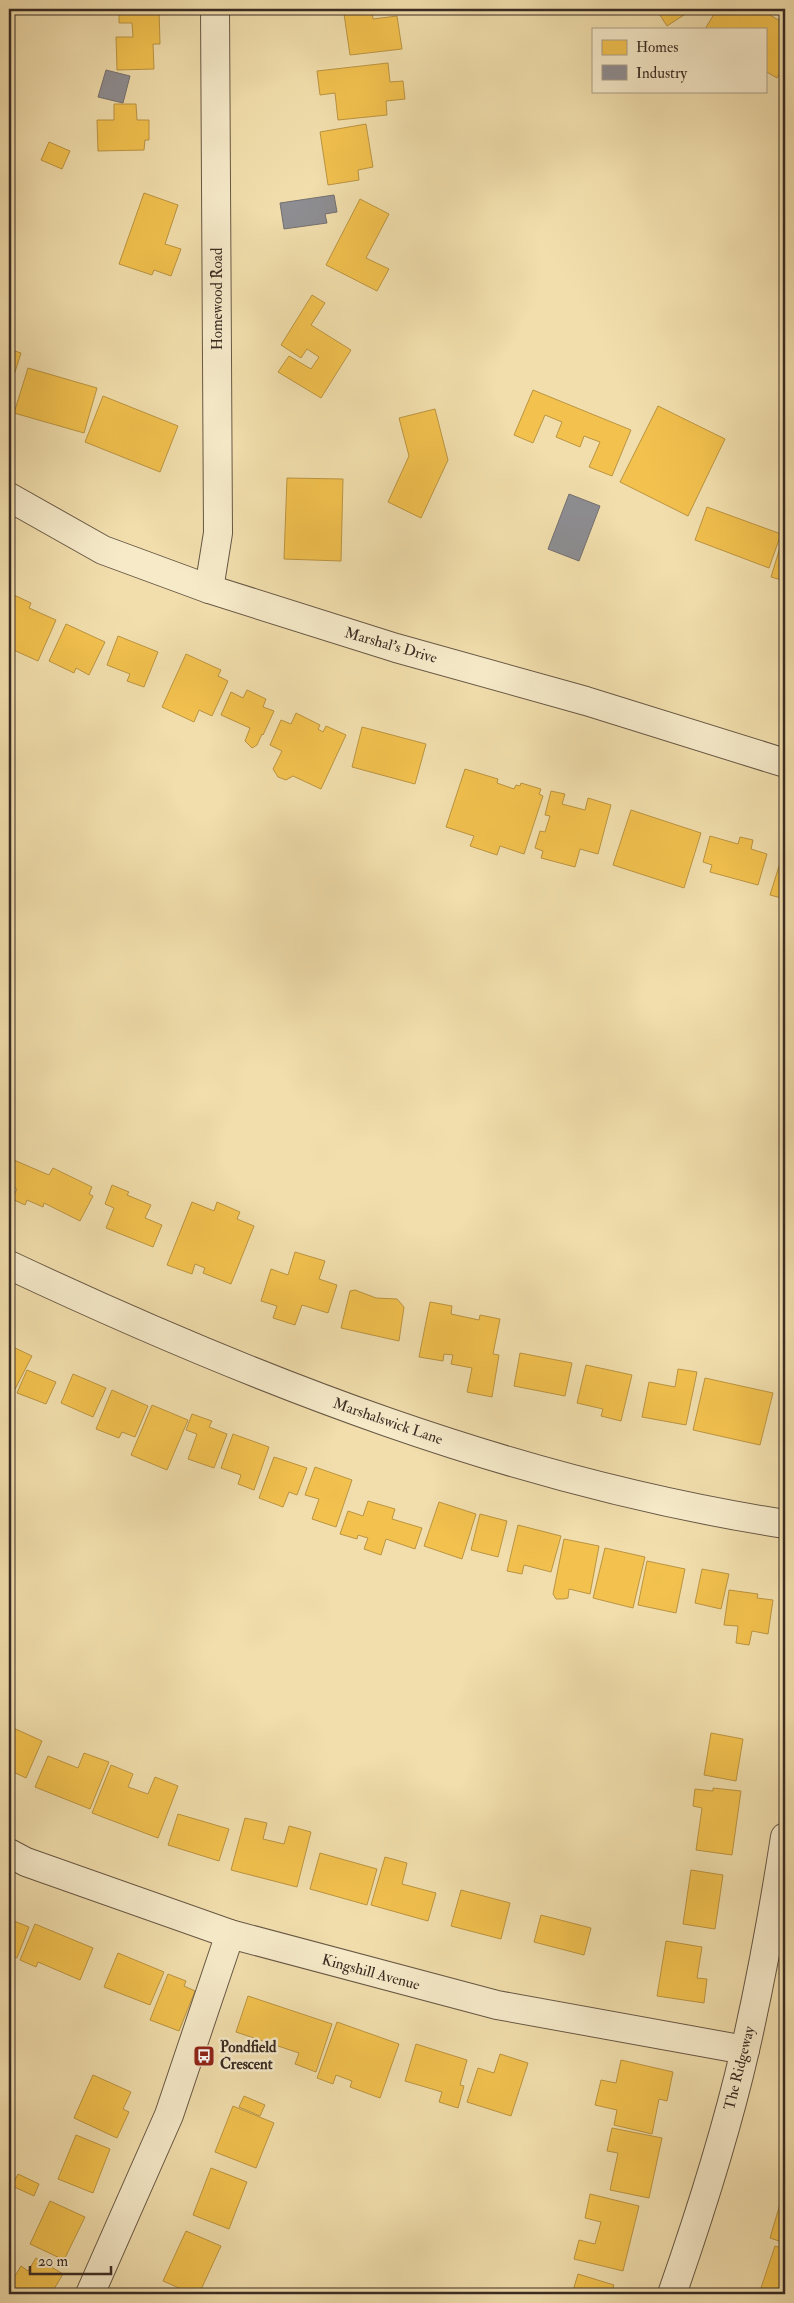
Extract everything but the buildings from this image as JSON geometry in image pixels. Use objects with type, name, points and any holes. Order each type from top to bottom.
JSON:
[{"type":"street","name":"Homewood Road","points":[[209,589],[218,533],[216,9]]},
{"type":"street","name":"Marshal's Drive","points":[[9,498],[103,550],[209,589],[396,648],[586,701],[785,763]]},
{"type":"street","name":"Marshalswick Lane","points":[[9,1264],[130,1321],[381,1421],[485,1454],[602,1487],[716,1513],[785,1524]]},
{"type":"street","name":"The Ridgeway","points":[[672,2294],[699,2217],[745,2050],[776,1896],[785,1837]]},
{"type":"street","name":"Kingshill Avenue","points":[[9,1853],[26,1862],[230,1934],[497,2005],[745,2050]]},
{"type":"street","points":[[90,2294],[169,2115],[230,1934]]},
{"type":"place","name":"Pondfield Crescent","points":[[204,2056]]}]
